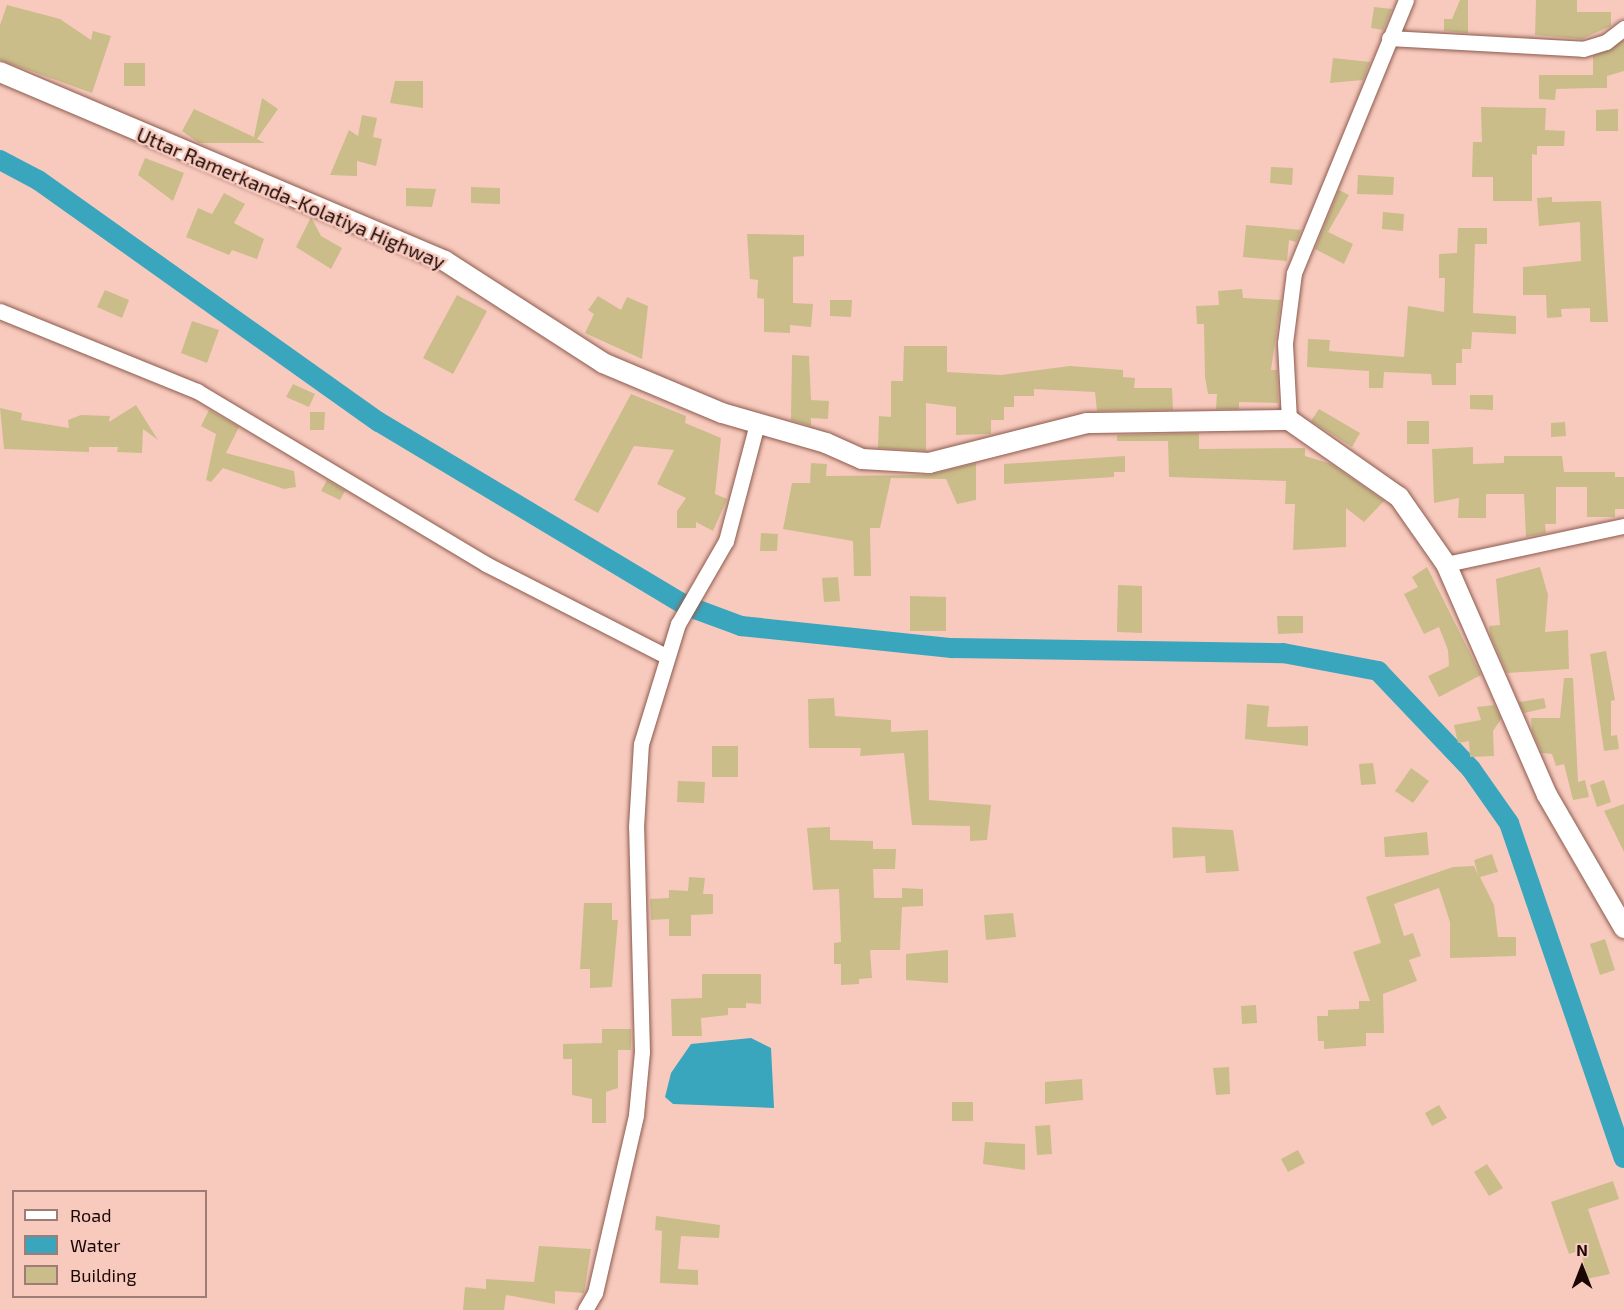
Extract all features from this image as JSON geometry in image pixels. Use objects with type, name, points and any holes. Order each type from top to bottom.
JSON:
[{"type":"street","points":[[1406,0],[1294,273],[1286,343],[1289,420],[1399,497],[1446,564],[1547,795],[1624,928]]},
{"type":"street","points":[[1389,38],[1583,49],[1606,42],[1624,28]]},
{"type":"street","name":"Uttar Ramerkanda-Kolatiya Highway","points":[[0,72],[445,261],[603,363],[757,423],[826,443],[862,459],[929,462],[1087,423],[1289,420]]},
{"type":"street","points":[[0,311],[197,391],[486,564],[666,656]]},
{"type":"street","points":[[585,1310],[595,1293],[636,1115],[642,1052],[636,826],[641,744],[666,656],[678,624],[709,564],[726,541],[757,423]]},
{"type":"street","points":[[1446,564],[1624,526]]},
{"type":"water","points":[[751,1038],[771,1048],[774,1108],[673,1104],[665,1097],[671,1073],[691,1044]]},
{"type":"building","points":[[1460,0],[1468,0],[1468,33],[1444,31],[1444,19],[1452,19]]},
{"type":"building","points":[[1536,0],[1577,0],[1577,12],[1611,12],[1611,26],[1582,39],[1535,35]]},
{"type":"building","points":[[7,5],[60,19],[91,40],[93,31],[111,36],[92,93],[0,60],[0,25]]},
{"type":"building","points":[[1374,7],[1392,9],[1383,30],[1371,28]]},
{"type":"building","points":[[1624,40],[1624,71],[1607,76],[1607,88],[1593,88],[1593,56]]},
{"type":"building","points":[[1333,58],[1370,62],[1363,80],[1330,83]]},
{"type":"building","points":[[124,63],[145,63],[145,86],[124,86]]},
{"type":"building","points":[[1539,75],[1593,75],[1593,88],[1556,89],[1555,100],[1539,99]]},
{"type":"building","points":[[395,81],[423,81],[423,108],[390,103]]},
{"type":"building","points":[[262,98],[278,109],[257,139],[265,143],[199,143],[182,131],[194,109],[254,137]]},
{"type":"building","points":[[1481,107],[1546,108],[1545,130],[1565,131],[1564,146],[1537,146],[1537,155],[1532,154],[1532,201],[1493,201],[1493,177],[1472,177],[1473,142],[1482,142]]},
{"type":"building","points":[[1618,109],[1618,131],[1596,131],[1596,110]]},
{"type":"building","points":[[362,115],[377,118],[373,137],[382,139],[376,166],[357,161],[357,176],[330,175],[349,130],[358,136]]},
{"type":"building","points":[[145,158],[184,173],[173,201],[138,175]]},
{"type":"building","points":[[1271,167],[1293,168],[1292,185],[1270,183]]},
{"type":"building","points":[[1358,175],[1394,177],[1393,195],[1357,194]]},
{"type":"building","points":[[471,187],[500,188],[500,204],[471,203]]},
{"type":"building","points":[[406,188],[436,189],[432,207],[406,206]]},
{"type":"building","points":[[1339,190],[1349,195],[1328,232],[1353,244],[1344,264],[1315,249]]},
{"type":"building","points":[[224,193],[245,204],[234,223],[264,239],[257,259],[232,250],[229,255],[186,237],[198,208],[212,214]]},
{"type":"building","points":[[1552,197],[1552,202],[1601,201],[1608,322],[1590,322],[1590,308],[1561,309],[1562,317],[1547,318],[1546,295],[1523,295],[1523,267],[1581,261],[1580,222],[1539,226],[1537,198]]},
{"type":"building","points":[[1383,212],[1404,214],[1403,231],[1382,229]]},
{"type":"building","points":[[311,217],[321,236],[342,248],[331,269],[296,247]]},
{"type":"building","points":[[1246,225],[1301,230],[1296,242],[1289,240],[1287,261],[1243,257]]},
{"type":"building","points":[[1458,228],[1487,228],[1487,244],[1475,244],[1473,313],[1516,316],[1516,334],[1472,332],[1471,349],[1462,349],[1462,363],[1456,363],[1456,385],[1432,385],[1431,374],[1384,372],[1383,388],[1369,388],[1369,371],[1307,367],[1308,339],[1330,340],[1329,351],[1404,357],[1408,306],[1444,312],[1445,278],[1439,278],[1439,254],[1457,253]]},
{"type":"building","points":[[747,234],[804,235],[804,256],[793,257],[793,303],[813,304],[811,327],[790,325],[790,333],[764,332],[764,299],[757,298],[758,280],[750,279]]},
{"type":"building","points":[[1242,289],[1243,298],[1281,300],[1271,370],[1277,370],[1278,403],[1239,402],[1239,409],[1216,409],[1217,394],[1208,394],[1205,377],[1204,324],[1197,324],[1196,306],[1219,305],[1218,291]]},
{"type":"building","points":[[105,290],[129,300],[122,318],[97,307]]},
{"type":"building","points":[[457,295],[487,311],[453,374],[423,358]]},
{"type":"building","points":[[598,296],[621,310],[627,297],[648,306],[642,359],[585,333],[594,314],[588,310]]},
{"type":"building","points":[[830,300],[852,300],[851,317],[830,316]]},
{"type":"building","points":[[192,321],[219,330],[207,363],[181,353]]},
{"type":"building","points":[[904,346],[947,346],[947,372],[1001,375],[1070,366],[1123,370],[1123,377],[1135,378],[1134,388],[1172,388],[1173,410],[1097,411],[1095,392],[1034,389],[1034,396],[1014,396],[1014,407],[1004,407],[1004,420],[991,420],[991,434],[956,435],[956,407],[926,403],[926,451],[878,448],[879,416],[891,417],[891,381],[903,381]]},
{"type":"building","points":[[792,355],[809,356],[811,400],[829,401],[828,419],[811,418],[811,426],[791,420]]},
{"type":"building","points":[[293,384],[315,394],[309,407],[286,397]]},
{"type":"building","points":[[631,394],[686,416],[685,423],[721,438],[715,494],[727,499],[713,531],[696,522],[696,528],[677,528],[677,511],[686,498],[657,484],[674,450],[634,446],[598,513],[574,500]]},
{"type":"building","points":[[1470,395],[1493,395],[1493,410],[1470,409]]},
{"type":"building","points":[[136,405],[158,440],[143,429],[142,453],[117,452],[118,447],[89,447],[89,452],[4,449],[0,408],[22,413],[21,420],[69,428],[68,420],[81,415],[110,416],[109,422]]},
{"type":"building","points":[[1319,409],[1360,433],[1352,447],[1311,421]]},
{"type":"building","points":[[209,410],[239,427],[226,453],[294,471],[296,487],[284,489],[223,468],[211,482],[206,480],[216,434],[201,426]]},
{"type":"building","points":[[310,412],[325,412],[324,430],[310,430]]},
{"type":"building","points":[[1407,421],[1429,421],[1429,444],[1407,444]]},
{"type":"building","points":[[1565,422],[1566,436],[1551,437],[1551,423]]},
{"type":"building","points":[[1199,433],[1199,449],[1305,448],[1305,456],[1331,464],[1384,501],[1364,522],[1346,508],[1346,547],[1293,550],[1295,504],[1285,504],[1286,481],[1169,477],[1168,441],[1117,441],[1117,435]]},
{"type":"building","points":[[1473,447],[1473,464],[1504,463],[1504,456],[1562,456],[1564,472],[1615,472],[1615,477],[1624,477],[1624,509],[1615,509],[1615,517],[1587,517],[1587,487],[1556,487],[1556,524],[1545,524],[1546,533],[1526,537],[1524,494],[1486,494],[1486,518],[1458,518],[1459,498],[1434,503],[1432,449]]},
{"type":"building","points":[[1125,456],[1125,472],[1114,472],[1114,477],[1004,484],[1004,464]]},
{"type":"building","points":[[811,463],[827,464],[826,476],[929,475],[976,463],[976,500],[957,504],[946,479],[891,478],[880,528],[870,528],[871,576],[854,576],[853,541],[783,529],[792,483],[810,483]]},
{"type":"building","points":[[327,480],[345,491],[340,500],[321,491]]},
{"type":"building","points":[[761,533],[778,534],[777,551],[760,551]]},
{"type":"building","points":[[1427,567],[1481,675],[1439,697],[1428,676],[1449,666],[1448,650],[1439,627],[1424,634],[1404,594],[1418,587],[1412,577]]},
{"type":"building","points":[[1540,567],[1548,595],[1545,632],[1568,630],[1569,669],[1507,673],[1490,634],[1489,626],[1500,625],[1496,579]]},
{"type":"building","points":[[838,577],[840,601],[824,602],[822,578]]},
{"type":"building","points":[[1118,585],[1142,586],[1142,633],[1117,632]]},
{"type":"building","points":[[910,596],[946,597],[946,631],[910,631]]},
{"type":"building","points":[[1277,616],[1303,616],[1303,633],[1278,634]]},
{"type":"building","points":[[1606,651],[1615,700],[1611,701],[1611,736],[1617,735],[1619,749],[1604,751],[1590,654]]},
{"type":"building","points":[[1564,678],[1573,678],[1578,782],[1585,780],[1589,797],[1573,800],[1564,764],[1556,766],[1552,754],[1542,753],[1532,731],[1531,718],[1560,718]]},
{"type":"building","points":[[834,698],[835,716],[891,720],[891,732],[928,730],[929,800],[991,805],[987,840],[970,841],[970,826],[912,825],[904,753],[860,756],[861,748],[809,748],[808,699]]},
{"type":"building","points":[[1544,698],[1546,708],[1524,713],[1519,702]]},
{"type":"building","points":[[1247,704],[1269,706],[1267,727],[1308,726],[1308,746],[1245,739]]},
{"type":"building","points":[[1494,705],[1501,719],[1493,731],[1494,756],[1470,757],[1469,741],[1458,743],[1454,725],[1481,720],[1477,707]]},
{"type":"building","points":[[712,746],[738,746],[738,777],[712,777]]},
{"type":"building","points":[[1373,763],[1376,784],[1361,785],[1359,764]]},
{"type":"building","points":[[1411,768],[1429,781],[1413,803],[1395,791]]},
{"type":"building","points":[[1604,780],[1611,802],[1597,807],[1590,785]]},
{"type":"building","points":[[678,781],[705,782],[704,803],[677,802]]},
{"type":"building","points":[[1624,804],[1624,852],[1604,811]]},
{"type":"building","points":[[830,827],[830,840],[873,841],[873,849],[896,849],[895,869],[873,869],[874,898],[902,898],[902,888],[923,889],[923,906],[902,907],[900,950],[870,950],[872,978],[859,979],[859,984],[841,985],[841,964],[834,964],[834,943],[841,942],[839,889],[813,890],[807,828]]},
{"type":"building","points":[[1172,827],[1233,830],[1239,871],[1206,873],[1205,856],[1173,858]]},
{"type":"building","points":[[1427,832],[1429,855],[1385,857],[1384,837]]},
{"type":"building","points":[[1492,854],[1498,872],[1480,877],[1494,905],[1498,937],[1516,937],[1516,956],[1450,958],[1450,922],[1439,888],[1394,904],[1404,936],[1413,933],[1421,956],[1409,960],[1417,981],[1383,994],[1384,1033],[1366,1033],[1366,1046],[1324,1049],[1324,1041],[1318,1041],[1317,1016],[1328,1016],[1328,1010],[1359,1009],[1359,1001],[1370,1001],[1353,952],[1381,943],[1366,897],[1453,867],[1474,866],[1478,875],[1474,860]]},
{"type":"building","points":[[689,877],[705,878],[703,894],[713,894],[713,914],[691,915],[691,936],[669,936],[669,919],[651,920],[650,899],[669,898],[669,890],[688,891]]},
{"type":"building","points":[[584,903],[612,903],[612,920],[618,920],[612,987],[590,988],[590,969],[580,969]]},
{"type":"building","points":[[1013,913],[1016,937],[986,940],[984,915]]},
{"type":"building","points":[[1605,939],[1615,970],[1600,975],[1590,944]]},
{"type":"building","points":[[948,950],[948,983],[906,980],[906,954]]},
{"type":"building","points":[[702,974],[761,974],[761,1004],[746,1003],[746,1008],[728,1008],[728,1015],[701,1018],[702,1036],[672,1036],[671,999],[702,998]]},
{"type":"building","points":[[1256,1005],[1257,1023],[1242,1024],[1241,1006]]},
{"type":"building","points":[[602,1029],[631,1029],[631,1050],[618,1050],[618,1088],[606,1092],[606,1123],[592,1123],[592,1099],[572,1095],[572,1059],[563,1059],[563,1044],[602,1043]]},
{"type":"building","points":[[1229,1067],[1230,1094],[1216,1095],[1213,1068]]},
{"type":"building","points":[[1082,1079],[1083,1100],[1045,1104],[1045,1082]]},
{"type":"building","points":[[952,1102],[973,1102],[973,1121],[952,1121]]},
{"type":"building","points":[[1439,1105],[1447,1118],[1432,1126],[1425,1113]]},
{"type":"building","points":[[1050,1125],[1052,1154],[1037,1155],[1035,1126]]},
{"type":"building","points":[[985,1142],[1025,1144],[1025,1170],[983,1164]]},
{"type":"building","points":[[1298,1150],[1305,1163],[1288,1172],[1281,1159]]},
{"type":"building","points":[[1487,1164],[1503,1188],[1489,1196],[1474,1172]]},
{"type":"building","points":[[1613,1181],[1619,1199],[1588,1209],[1610,1274],[1587,1279],[1581,1250],[1569,1254],[1551,1202]]},
{"type":"building","points":[[656,1216],[720,1225],[719,1238],[681,1236],[678,1269],[698,1270],[698,1285],[660,1283],[662,1231],[655,1230]]},
{"type":"building","points":[[539,1246],[591,1249],[584,1293],[555,1291],[555,1304],[506,1295],[504,1310],[463,1310],[465,1287],[486,1289],[486,1279],[534,1282]]},
{"type":"waterway","points":[[0,160],[38,180],[379,422],[687,606],[741,626],[952,648],[1283,653],[1378,671],[1471,769],[1509,823],[1624,1158]]}]
